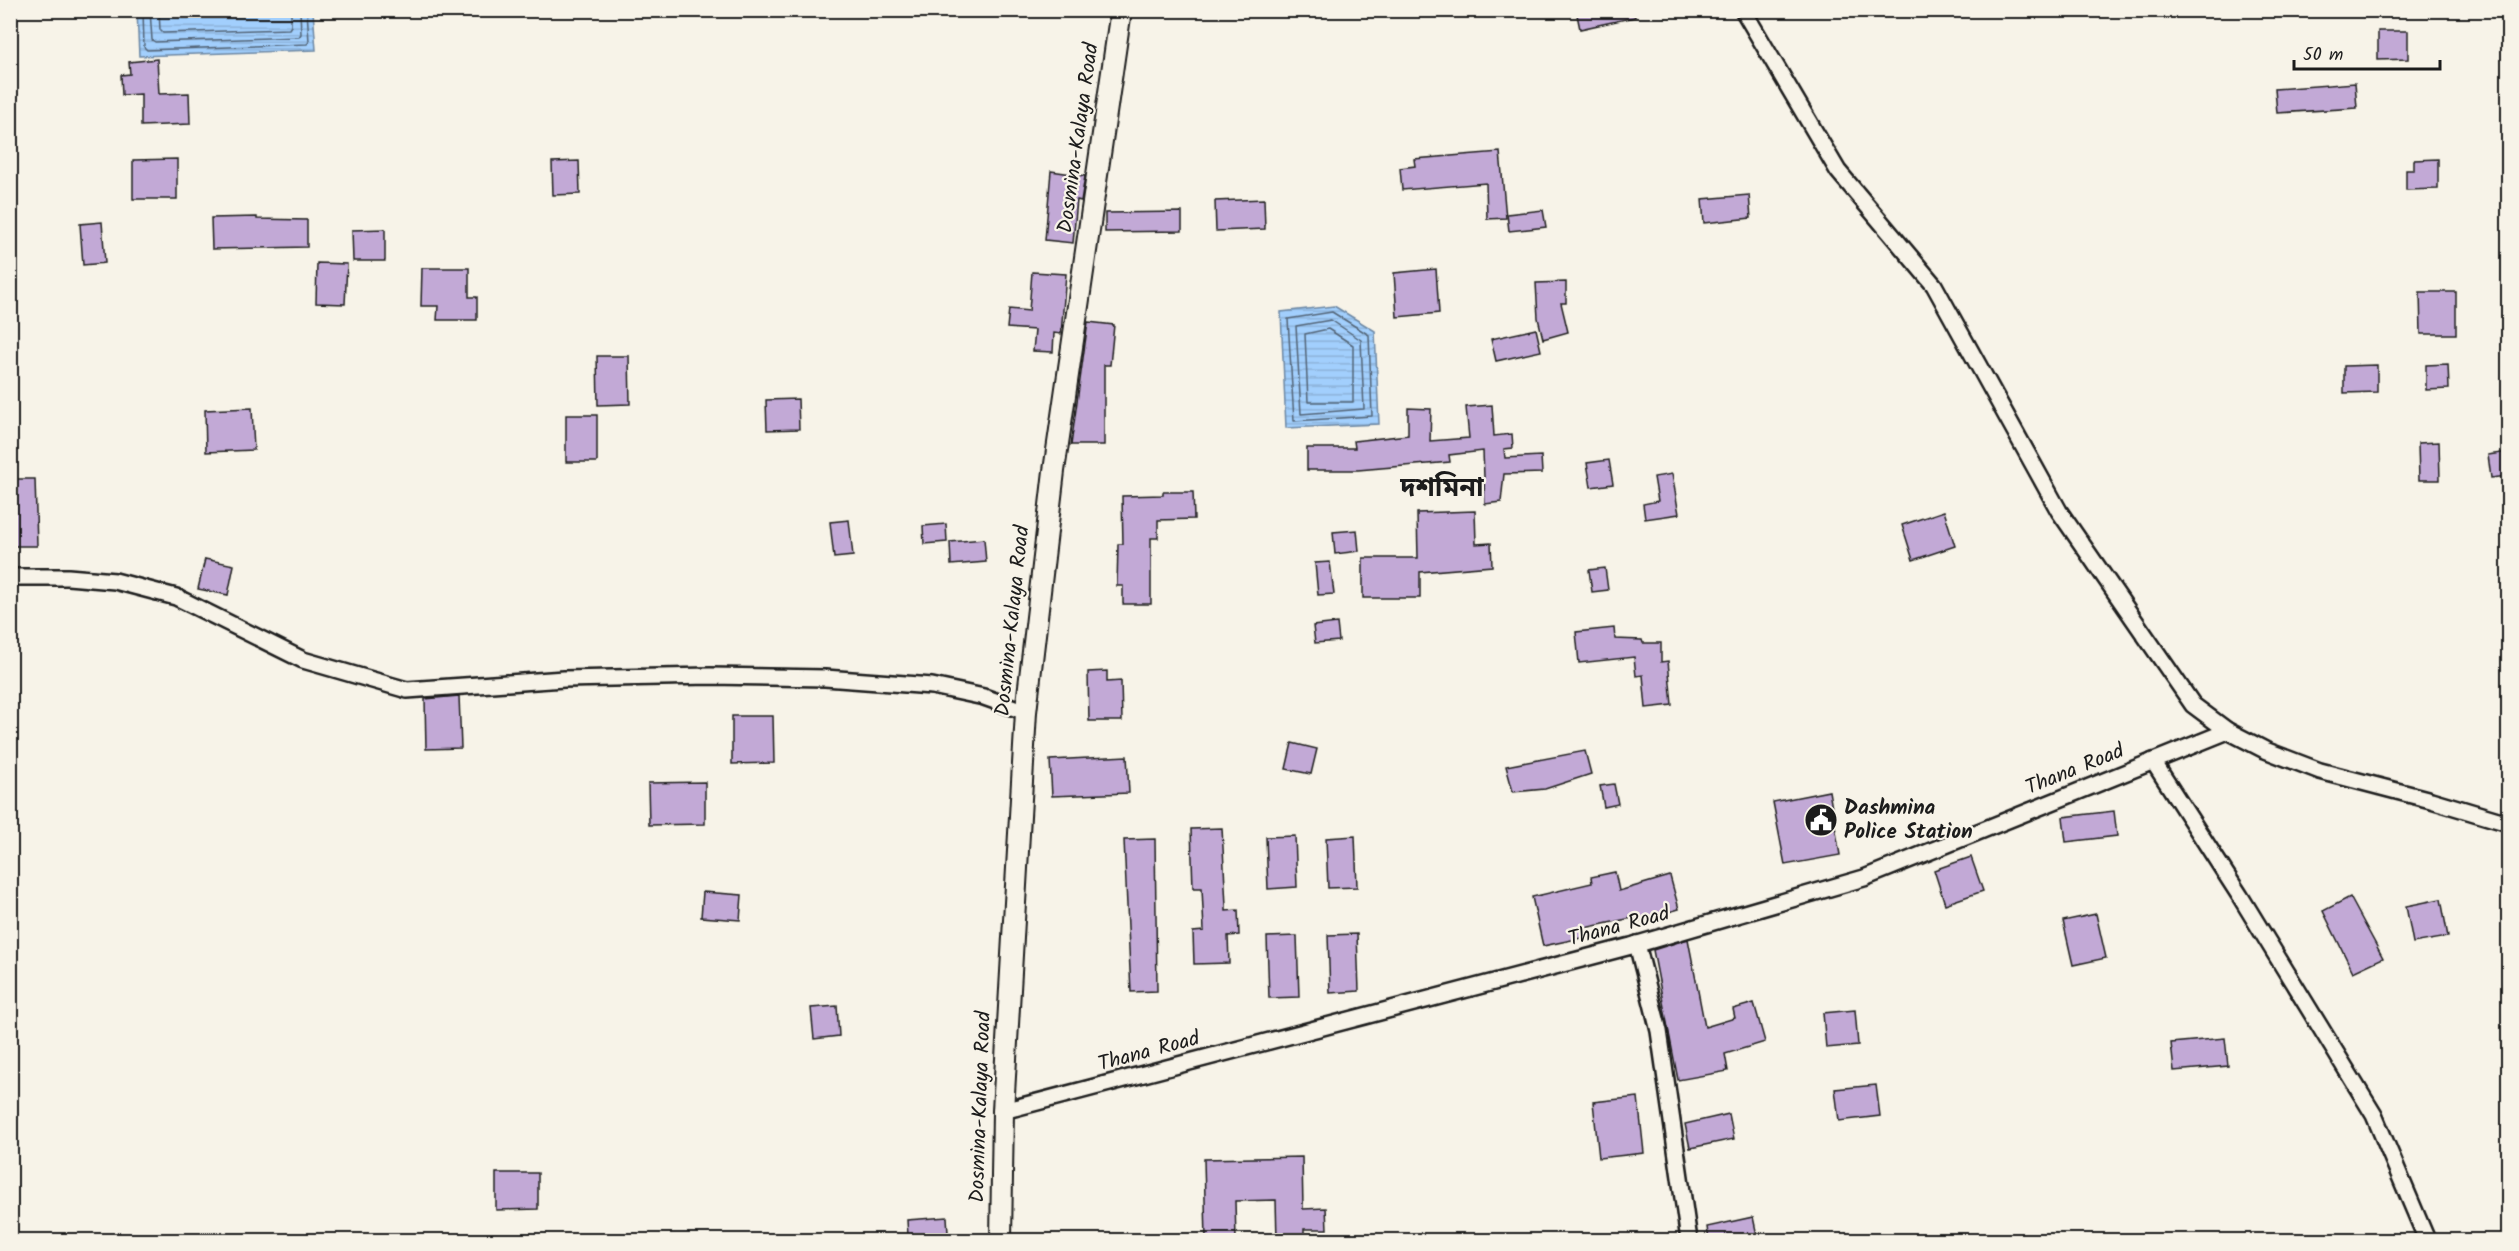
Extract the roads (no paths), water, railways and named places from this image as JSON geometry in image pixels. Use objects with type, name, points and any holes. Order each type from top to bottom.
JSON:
[{"type":"street","name":"Dosmina-Kalaya Road","points":[[1001,1240],[1003,1111],[1026,712],[1054,471],[1121,10]]},
{"type":"street","points":[[1743,10],[1838,171],[1934,285],[2059,511],[2193,705],[2228,731],[2265,750],[2320,771],[2508,823]]},
{"type":"street","points":[[10,577],[68,577],[115,581],[176,597],[303,660],[407,690],[564,679],[710,676],[825,678],[932,686],[984,697],[1026,712]]},
{"type":"street","name":"Thana Road","points":[[1003,1111],[1637,944],[1864,878],[2228,731]]},
{"type":"street","points":[[2152,761],[2240,896],[2374,1115],[2427,1240]]},
{"type":"street","points":[[1637,944],[1659,1031],[1689,1240]]},
{"type":"water","points":[[137,11],[313,11],[316,50],[139,56]]},
{"type":"water","points":[[1334,306],[1375,331],[1379,424],[1286,428],[1281,312]]},
{"type":"place","name":"Dashmina Police Station","points":[[1821,820]]},
{"type":"district","name":"দশমিনা","points":[[1442,488]]}]
